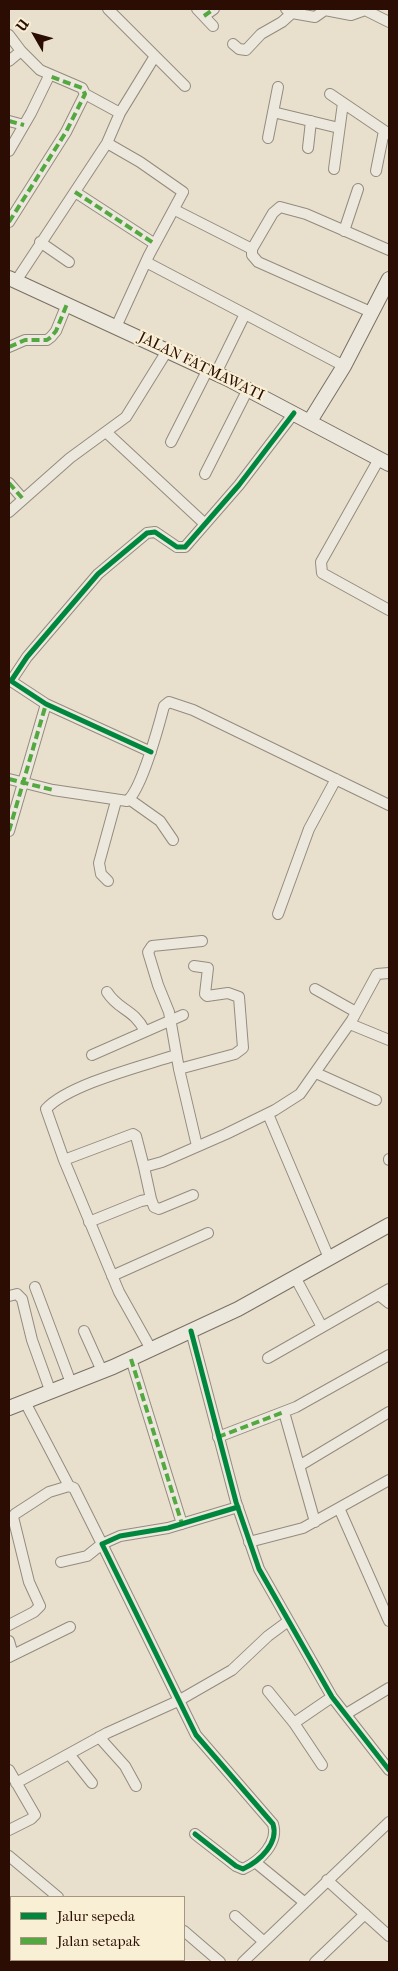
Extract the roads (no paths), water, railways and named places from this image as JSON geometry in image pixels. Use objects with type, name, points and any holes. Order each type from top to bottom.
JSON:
[{"type":"street","points":[[108,9],[185,86]]},
{"type":"street","points":[[200,12],[214,9]]},
{"type":"street","points":[[233,44],[239,49],[246,50],[261,34],[282,22],[289,11],[315,16],[325,10],[333,10],[351,15],[365,10],[388,19]]},
{"type":"street","points":[[200,12],[213,26]]},
{"type":"street","points":[[9,35],[20,51],[40,70],[50,76],[82,88],[85,94],[120,112]]},
{"type":"street","points":[[9,61],[20,51]]},
{"type":"street","points":[[13,280],[107,143],[120,112],[155,56]]},
{"type":"street","points":[[9,151],[50,76]]},
{"type":"street","points":[[268,138],[278,87]]},
{"type":"street","points":[[9,222],[66,132],[85,94]]},
{"type":"street","points":[[330,94],[386,132],[376,171]]},
{"type":"street","points":[[334,169],[343,103]]},
{"type":"street","points":[[273,112],[339,128]]},
{"type":"street","points":[[308,148],[311,121]]},
{"type":"street","points":[[9,122],[24,125]]},
{"type":"street","points":[[107,143],[182,189],[184,195],[155,244],[116,327]]},
{"type":"street","points":[[344,231],[358,189]]},
{"type":"street","points":[[75,192],[155,244]]},
{"type":"street","points":[[373,313],[258,262],[252,255],[252,250],[273,213],[280,207],[300,212],[389,250]]},
{"type":"street","points":[[175,210],[252,250]]},
{"type":"street","points":[[40,242],[69,262]]},
{"type":"street","points":[[146,262],[344,366]]},
{"type":"street","points":[[310,421],[344,366],[389,279]]},
{"type":"street","name":"JALAN FATMAWATI","points":[[13,280],[212,371],[384,461]]},
{"type":"street","points":[[9,347],[25,340],[47,340],[56,331],[67,304]]},
{"type":"street","points":[[170,442],[245,314]]},
{"type":"street","points":[[9,512],[70,458],[126,417],[168,351]]},
{"type":"street","points":[[206,474],[248,389]]},
{"type":"street","points":[[151,752],[46,704],[9,682],[27,657],[98,574],[144,535],[149,532],[155,532],[177,547],[183,548],[239,485],[294,413]]},
{"type":"street","points":[[106,432],[205,524]]},
{"type":"street","points":[[384,461],[321,562],[320,568],[322,573],[389,610]]},
{"type":"street","points":[[9,483],[23,499]]},
{"type":"street","points":[[129,799],[151,752],[164,706],[169,702],[193,710],[389,805]]},
{"type":"street","points":[[9,831],[46,704]]},
{"type":"street","points":[[9,779],[116,801],[129,799],[160,821],[173,840]]},
{"type":"street","points":[[278,914],[309,829],[336,779]]},
{"type":"street","points":[[108,881],[101,874],[99,862],[116,801]]},
{"type":"street","points":[[197,1146],[170,1021],[149,949],[152,946],[202,941]]},
{"type":"street","points":[[179,1069],[235,1054],[243,1048],[239,997],[228,993],[207,996],[204,994],[208,968],[194,966]]},
{"type":"street","points":[[144,1167],[197,1146],[268,1114],[300,1094],[350,1024],[377,974],[389,973]]},
{"type":"street","points":[[315,989],[356,1012]]},
{"type":"street","points":[[107,992],[117,1004],[134,1015],[145,1031]]},
{"type":"street","points":[[92,1055],[183,1015]]},
{"type":"street","points":[[350,1024],[389,1040]]},
{"type":"street","points":[[151,1350],[112,1276],[46,1115],[46,1109],[50,1105],[83,1088],[176,1054]]},
{"type":"street","points":[[316,1073],[376,1100]]},
{"type":"street","points":[[268,1114],[328,1258]]},
{"type":"street","points":[[64,1160],[133,1134],[136,1136],[154,1207],[159,1209],[193,1195]]},
{"type":"street","points":[[89,1222],[140,1201],[151,1199]]},
{"type":"street","points":[[9,1408],[131,1359],[238,1310],[389,1225]]},
{"type":"street","points":[[112,1276],[208,1233]]},
{"type":"street","points":[[295,1277],[322,1327]]},
{"type":"street","points":[[35,1288],[71,1383]]},
{"type":"street","points":[[268,1358],[389,1289]]},
{"type":"street","points":[[9,1296],[17,1294],[22,1299],[32,1340],[50,1390]]},
{"type":"street","points":[[380,1295],[389,1303]]},
{"type":"street","points":[[84,1331],[102,1371]]},
{"type":"street","points":[[192,1331],[218,1437],[238,1507],[259,1570],[287,1622],[332,1697],[389,1770]]},
{"type":"street","points":[[218,1437],[284,1412],[389,1355]]},
{"type":"street","points":[[131,1359],[157,1438],[182,1524]]},
{"type":"street","points":[[24,1402],[69,1486],[74,1488],[178,1701],[202,1743],[273,1824],[276,1833],[275,1840],[255,1862],[244,1869],[236,1866],[195,1834]]},
{"type":"street","points":[[284,1412],[316,1522]]},
{"type":"street","points":[[299,1466],[389,1412]]},
{"type":"street","points":[[249,1542],[287,1534],[316,1522],[389,1480]]},
{"type":"street","points":[[9,1625],[34,1612],[40,1606],[28,1582],[14,1514],[49,1492],[69,1486]]},
{"type":"street","points":[[61,1562],[87,1556],[102,1544],[120,1536],[182,1524],[238,1507]]},
{"type":"street","points":[[339,1508],[389,1621]]},
{"type":"street","points":[[16,1783],[99,1737],[178,1701],[232,1670],[268,1636],[287,1622]]},
{"type":"street","points":[[9,1641],[11,1656],[70,1627]]},
{"type":"street","points":[[346,1714],[389,1688]]},
{"type":"street","points":[[268,1691],[294,1723],[322,1765]]},
{"type":"street","points":[[294,1723],[332,1697]]},
{"type":"street","points":[[99,1737],[125,1766],[136,1786]]},
{"type":"street","points":[[70,1754],[92,1783]]},
{"type":"street","points":[[9,1770],[35,1815],[9,1830]]},
{"type":"street","points":[[243,1962],[389,1822]]},
{"type":"street","points":[[9,1856],[57,1896]]},
{"type":"street","points":[[255,1862],[304,1902]]},
{"type":"street","points":[[327,1880],[389,1936]]},
{"type":"street","points":[[315,1962],[365,1914]]},
{"type":"street","points":[[235,1916],[263,1941]]},
{"type":"street","points":[[185,1932],[220,1962]]}]
